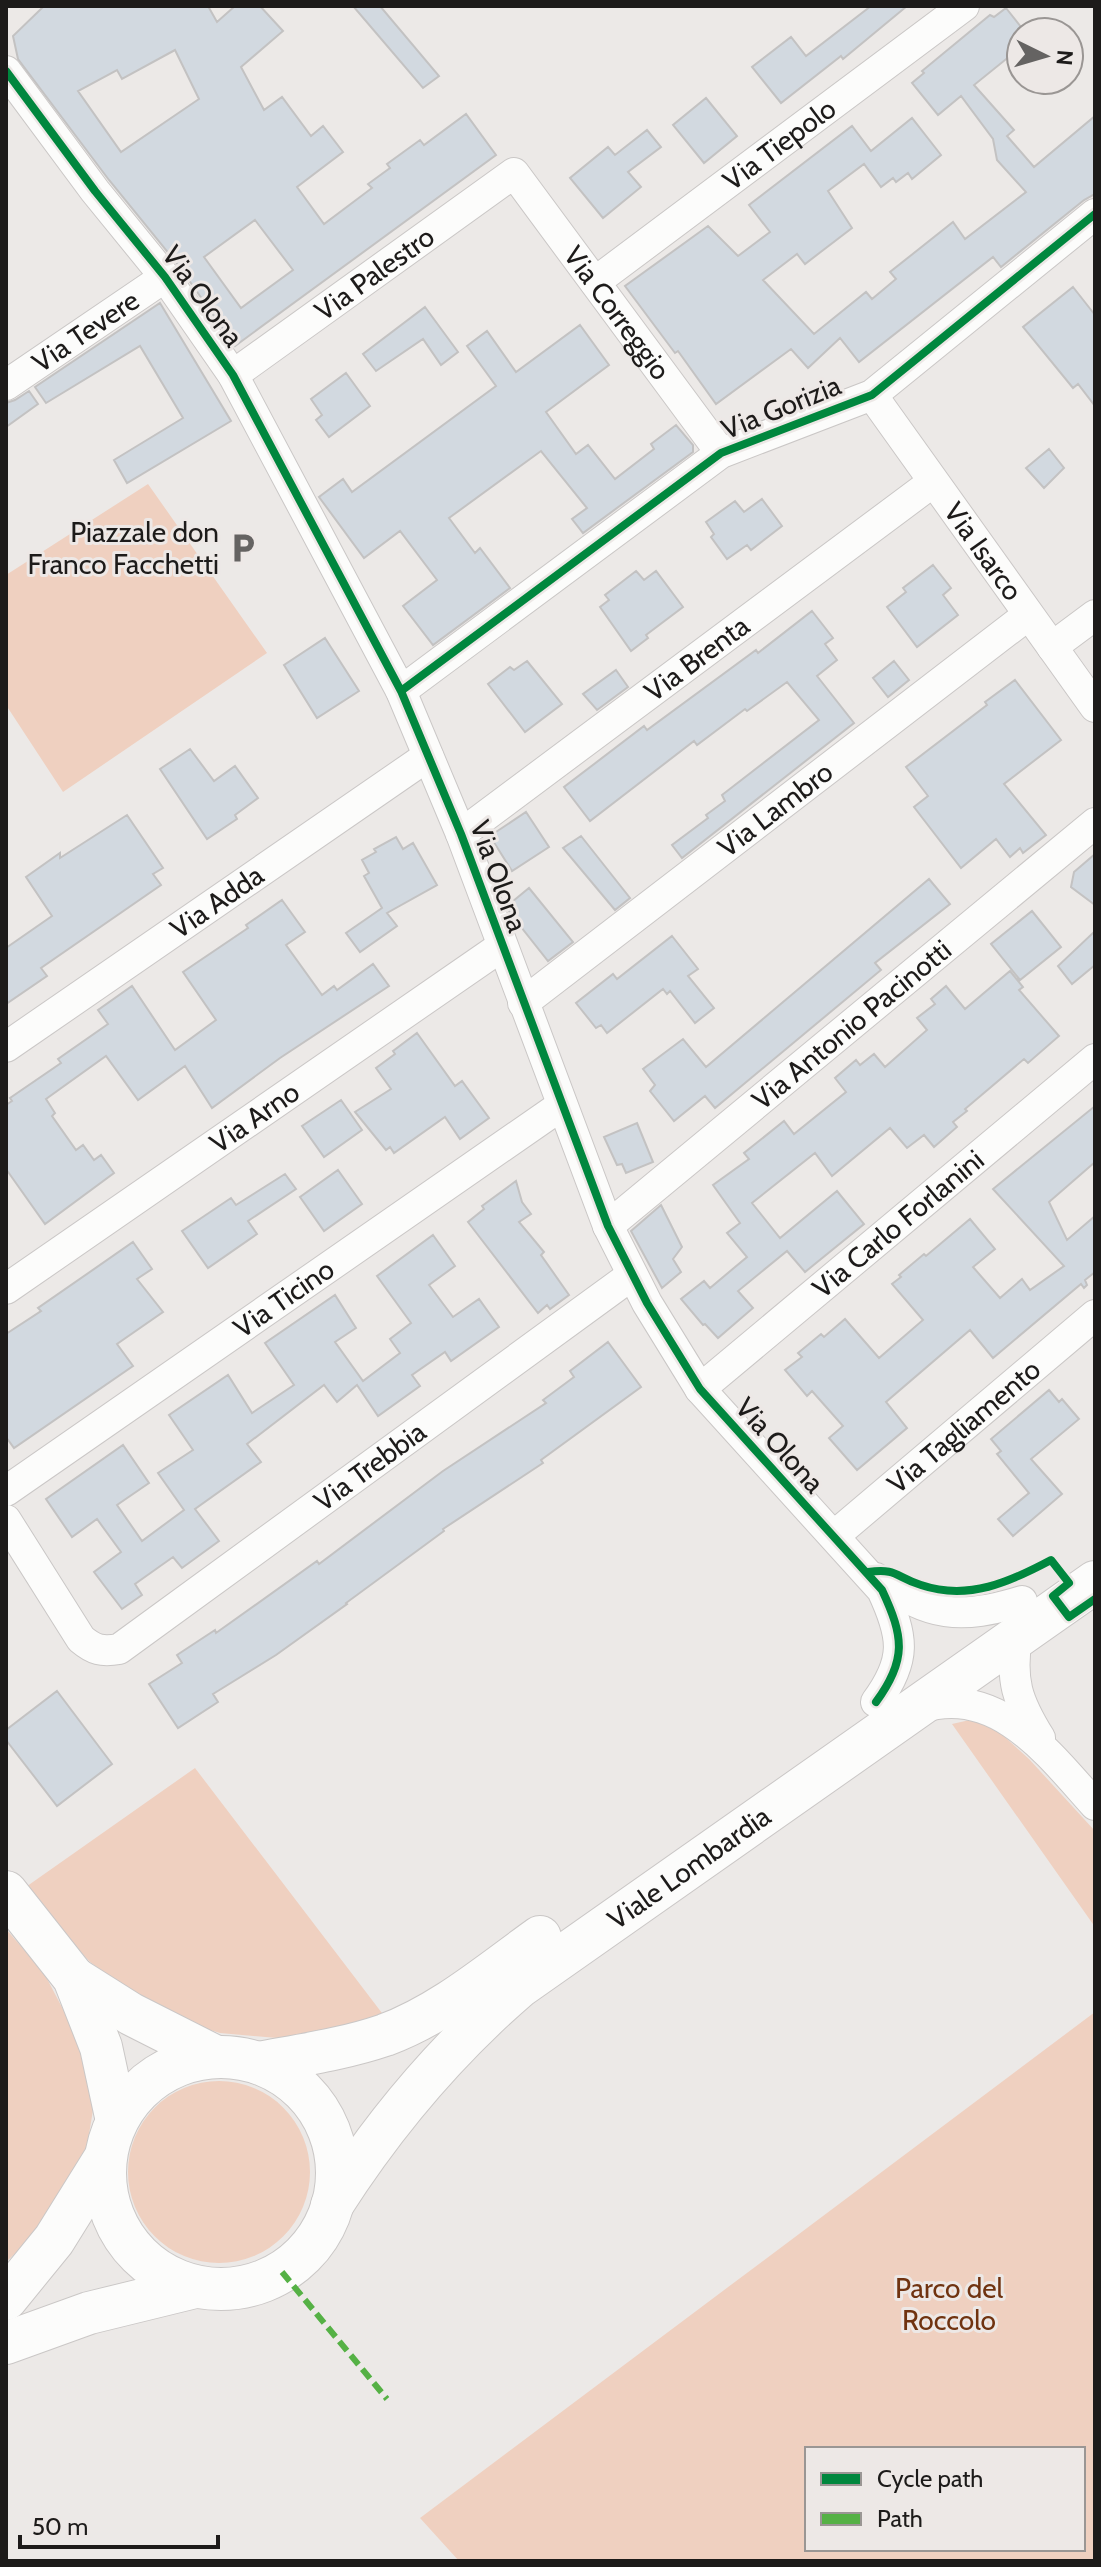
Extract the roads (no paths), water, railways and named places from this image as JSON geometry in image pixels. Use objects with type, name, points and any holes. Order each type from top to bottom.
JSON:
[{"type":"main road","name":"Viale Lombardia","points":[[1020,1619],[1095,1549]]},
{"type":"main road","name":"Viale Lombardia","points":[[259,2063],[374,2038],[429,2013],[894,1706],[1020,1619],[1095,1582]]},
{"type":"main road","name":"Viale Lombardia","points":[[332,2205],[367,2151],[410,2096],[489,2013],[519,1987],[894,1706]]},
{"type":"main road","points":[[6,1892],[74,1978],[101,2047],[111,2140],[108,2201],[125,2240],[139,2257],[156,2270],[195,2287],[217,2290],[262,2282],[282,2272],[314,2243],[332,2205],[337,2176],[334,2147],[324,2119],[307,2095],[285,2076],[259,2063],[238,2058],[216,2057],[186,2062],[157,2075],[134,2095],[111,2140],[54,2240],[6,2299]]},
{"type":"main road","points":[[74,1978],[131,2014],[216,2057]]},
{"type":"main road","points":[[6,2343],[89,2313],[195,2287]]},
{"type":"street","name":"Via Tiepolo","points":[[595,282],[964,6]]},
{"type":"street","name":"Via Olona","points":[[6,71],[95,191],[165,277],[233,375],[401,691],[461,834],[608,1226],[632,1275],[700,1389],[882,1590],[898,1630],[900,1651],[889,1685],[894,1706]]},
{"type":"street","name":"Via Correggio","points":[[514,173],[721,453]]},
{"type":"street","name":"Via Palestro","points":[[233,375],[514,173]]},
{"type":"street","name":"Via Gorizia","points":[[401,691],[721,453],[872,395],[1095,214]]},
{"type":"street","name":"Via Tevere","points":[[6,385],[165,277]]},
{"type":"street","name":"Via Isarco","points":[[872,395],[1095,707]]},
{"type":"street","name":"Via Brenta","points":[[461,834],[933,482]]},
{"type":"street","name":"Via Lambro","points":[[523,1003],[1028,615]]},
{"type":"street","points":[[1052,647],[1095,615]]},
{"type":"street","name":"Via Adda","points":[[6,1047],[428,756]]},
{"type":"street","name":"Via Antonio Pacinotti","points":[[608,1226],[1095,823]]},
{"type":"street","name":"Via Arno","points":[[6,1289],[502,946]]},
{"type":"street","name":"Via Carlo Forlanini","points":[[700,1389],[1095,1059]]},
{"type":"street","name":"Via Ticino","points":[[6,1491],[562,1105]]},
{"type":"street","name":"Via Trebbia","points":[[6,1520],[81,1639],[92,1648],[104,1652],[119,1649],[632,1275]]},
{"type":"street","name":"Via Tagliamento","points":[[834,1536],[1095,1315]]},
{"type":"street","name":"Via Olona","points":[[868,1572],[909,1601],[948,1612],[991,1610],[1020,1619]]},
{"type":"street","points":[[1020,1619],[1013,1662],[1017,1693],[1023,1711],[1051,1757]]},
{"type":"street","points":[[894,1706],[954,1702],[990,1709],[1051,1757],[1095,1805]]},
{"type":"place","name":"Piazzale don Franco Facchetti","points":[[243,548]]},
{"type":"park label","name":"Parco del Roccolo","points":[[949,2304]]}]
